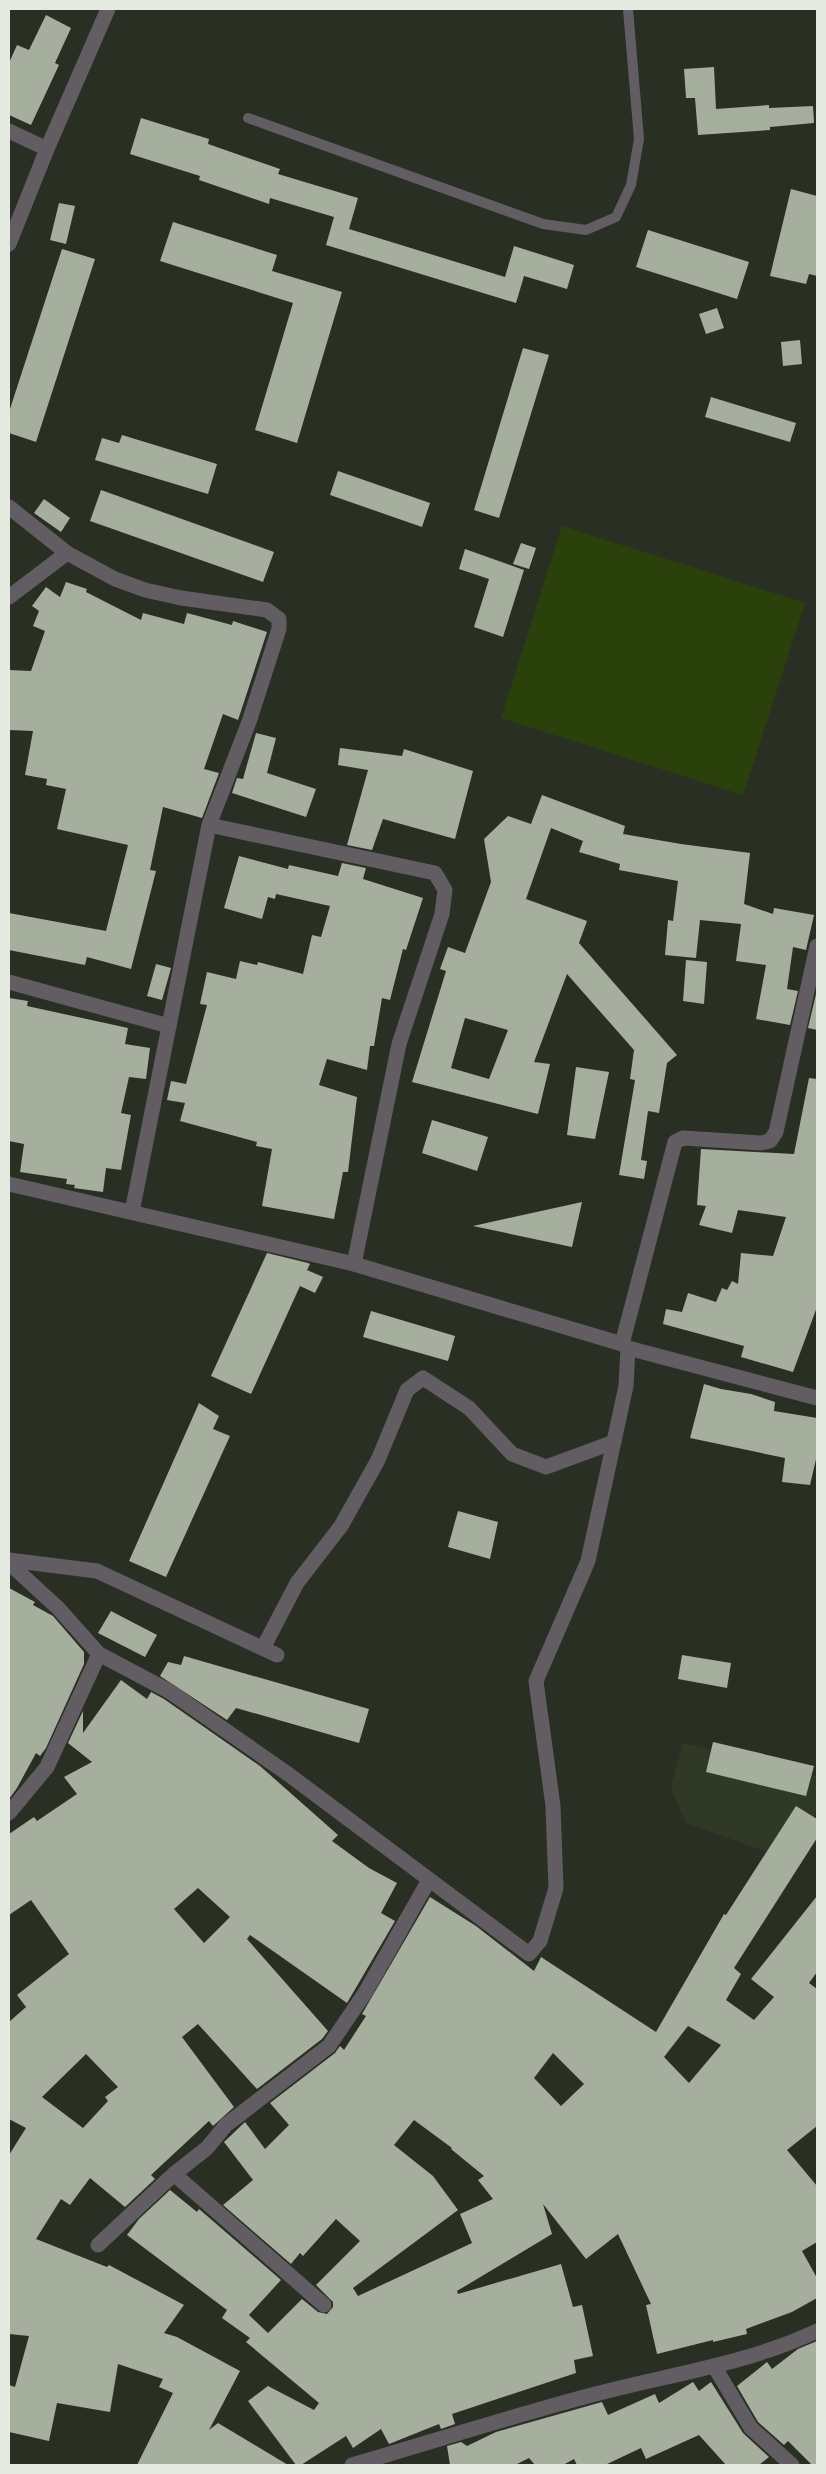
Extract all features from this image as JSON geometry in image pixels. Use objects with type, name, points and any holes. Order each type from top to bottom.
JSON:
[{"type":"street","points":[[9,244],[46,150],[108,9]]},
{"type":"street","points":[[9,131],[46,150]]},
{"type":"street","points":[[9,506],[67,553],[115,579],[145,590],[181,598],[267,610],[279,619],[279,630],[249,722],[209,825],[132,1212]]},
{"type":"street","points":[[9,597],[67,553]]},
{"type":"street","points":[[209,825],[435,874],[445,890],[442,914],[399,1044],[354,1264]]},
{"type":"street","points":[[9,1562],[58,1608],[99,1654],[169,1691],[288,1774],[529,1954],[540,1941],[556,1888],[553,1806],[536,1681],[588,1561],[626,1386],[625,1346],[675,1142],[683,1138],[761,1144],[770,1142],[776,1132],[817,946]]},
{"type":"street","points":[[9,982],[169,1026]]},
{"type":"street","points":[[9,1184],[354,1264],[625,1346],[817,1398]]},
{"type":"street","points":[[263,1648],[296,1583],[341,1526],[378,1460],[407,1390],[422,1378],[469,1408],[512,1454],[546,1467],[614,1442]]},
{"type":"street","points":[[9,1562],[97,1571],[277,1655]]},
{"type":"street","points":[[9,1813],[47,1767],[99,1654]]},
{"type":"street","points":[[98,2245],[174,2174],[207,2148],[226,2125],[329,2046],[364,1993],[429,1880]]},
{"type":"street","points":[[174,2174],[324,2305]]},
{"type":"street","points":[[352,2465],[589,2395],[714,2366],[788,2345],[817,2331]]},
{"type":"street","points":[[714,2366],[751,2428],[792,2465]]},
{"type":"lane","points":[[248,118],[543,224],[586,230],[616,217],[631,185],[639,139],[628,9]]},
{"type":"shaded area","points":[[683,1743],[817,1776],[817,1809],[810,1829],[775,1855],[686,1823],[671,1788]]},
{"type":"green space","points":[[562,526],[805,603],[743,795],[501,718]]},
{"type":"building","points":[[46,15],[71,28],[55,63],[59,65],[31,125],[9,115],[9,63],[17,45],[29,50]]},
{"type":"building","points":[[714,67],[716,109],[769,105],[769,108],[813,106],[814,123],[770,127],[770,130],[698,135],[695,98],[686,98],[684,69]]},
{"type":"building","points":[[141,118],[209,139],[208,144],[280,169],[278,174],[358,198],[349,229],[505,277],[514,246],[574,265],[567,289],[524,276],[516,303],[326,245],[334,217],[270,198],[269,204],[199,180],[200,176],[130,154]]},
{"type":"building","points":[[791,189],[817,196],[817,276],[809,274],[806,284],[770,276]]},
{"type":"building","points":[[59,203],[75,206],[66,244],[50,240]]},
{"type":"building","points":[[173,222],[277,255],[272,271],[342,292],[297,443],[255,430],[293,303],[160,261]]},
{"type":"building","points":[[648,230],[749,262],[737,299],[636,267]]},
{"type":"building","points":[[62,249],[95,259],[36,442],[9,433],[9,412]]},
{"type":"building","points":[[717,308],[724,328],[706,334],[699,314]]},
{"type":"building","points":[[800,340],[802,364],[783,366],[781,342]]},
{"type":"building","points":[[523,348],[549,355],[499,518],[474,510]]},
{"type":"building","points":[[711,397],[796,423],[790,442],[705,417]]},
{"type":"building","points":[[122,435],[217,464],[208,494],[95,460],[102,438],[119,443]]},
{"type":"building","points":[[338,471],[430,503],[422,527],[330,495]]},
{"type":"building","points":[[101,490],[274,552],[263,582],[90,521]]},
{"type":"building","points":[[44,499],[70,518],[61,532],[34,513]]},
{"type":"building","points":[[521,543],[536,548],[529,569],[513,564]]},
{"type":"building","points":[[465,549],[524,570],[503,637],[474,627],[489,579],[459,569]]},
{"type":"building","points":[[66,582],[87,589],[86,592],[141,620],[143,613],[184,624],[187,613],[232,625],[233,621],[267,632],[238,720],[223,714],[204,769],[219,773],[202,818],[163,807],[150,870],[156,871],[131,969],[87,957],[85,965],[9,950],[9,913],[106,931],[128,845],[57,829],[66,789],[46,785],[47,779],[25,775],[33,731],[9,730],[9,670],[31,671],[45,631],[33,626],[39,611],[32,606],[46,587],[60,597]]},
{"type":"building","points":[[256,733],[276,738],[267,773],[316,789],[306,817],[232,793],[237,778],[243,779]]},
{"type":"building","points":[[340,748],[402,756],[404,749],[473,771],[455,839],[383,819],[372,850],[347,845],[368,770],[338,765]]},
{"type":"building","points":[[542,795],[625,826],[623,834],[750,853],[744,904],[773,914],[774,908],[814,915],[806,950],[793,947],[787,989],[798,991],[790,1025],[756,1019],[766,965],[736,961],[741,924],[700,920],[696,958],[665,955],[668,920],[673,921],[678,881],[619,870],[620,864],[579,852],[583,841],[551,828],[526,899],[587,921],[579,943],[677,1055],[667,1063],[659,1113],[648,1111],[641,1160],[647,1161],[644,1179],[619,1175],[635,1080],[630,1079],[634,1050],[567,974],[534,1062],[550,1064],[538,1114],[412,1082],[446,971],[440,969],[448,947],[465,953],[491,882],[484,839],[508,816],[531,824]],"holes":[[[465,1018],[508,1030],[489,1079],[451,1068]]]},
{"type":"building","points":[[239,856],[288,869],[289,865],[338,876],[342,863],[366,868],[363,879],[423,898],[406,950],[403,949],[390,1000],[382,998],[374,1046],[370,1046],[367,1070],[327,1059],[319,1085],[357,1097],[348,1172],[343,1172],[334,1219],[262,1206],[272,1149],[256,1146],[257,1142],[180,1121],[185,1103],[167,1100],[171,1081],[186,1084],[207,1005],[200,1004],[207,972],[236,979],[240,961],[257,965],[258,962],[303,974],[312,935],[321,937],[330,906],[276,894],[275,899],[268,897],[262,919],[224,908]]},
{"type":"building","points":[[686,960],[707,962],[704,1004],[683,1001]]},
{"type":"building","points":[[156,964],[171,968],[162,1000],[147,996]]},
{"type":"building","points":[[817,994],[817,1030],[808,1028]]},
{"type":"building","points":[[9,998],[28,1001],[27,1006],[128,1028],[125,1044],[150,1048],[146,1079],[129,1077],[121,1113],[131,1115],[121,1170],[106,1168],[103,1192],[74,1188],[75,1185],[66,1184],[67,1179],[20,1172],[24,1144],[9,1141]]},
{"type":"building","points":[[576,1067],[609,1072],[595,1139],[567,1135]]},
{"type":"building","points":[[809,1078],[817,1079],[817,1307],[793,1372],[741,1357],[744,1346],[663,1324],[666,1309],[682,1312],[688,1293],[716,1302],[722,1288],[727,1290],[732,1281],[738,1284],[741,1253],[773,1256],[786,1217],[738,1210],[732,1233],[699,1225],[706,1206],[697,1205],[701,1149],[794,1154]]},
{"type":"building","points":[[432,1120],[488,1137],[477,1171],[422,1153]]},
{"type":"building","points":[[582,1202],[572,1247],[473,1226]]},
{"type":"building","points":[[267,1253],[308,1263],[310,1264],[307,1270],[323,1277],[315,1293],[300,1286],[251,1394],[211,1376]]},
{"type":"building","points":[[371,1311],[455,1336],[448,1361],[363,1337]]},
{"type":"building","points":[[704,1384],[751,1394],[775,1402],[774,1411],[817,1418],[817,1455],[810,1485],[782,1482],[785,1458],[690,1438]]},
{"type":"building","points":[[199,1403],[219,1416],[213,1429],[230,1436],[166,1577],[129,1561]]},
{"type":"building","points":[[458,1511],[498,1522],[490,1559],[448,1547]]},
{"type":"building","points":[[9,1588],[35,1602],[33,1605],[53,1616],[84,1652],[84,1664],[46,1748],[40,1756],[36,1753],[9,1799]]},
{"type":"building","points":[[111,1611],[157,1635],[145,1657],[98,1633]]},
{"type":"building","points":[[682,1655],[731,1663],[727,1688],[678,1679]]},
{"type":"building","points":[[184,1656],[369,1709],[359,1743],[236,1708],[227,1720],[160,1676],[168,1662],[181,1665]]},
{"type":"building","points":[[121,1680],[147,1699],[151,1692],[164,1699],[260,1766],[338,1835],[332,1841],[369,1868],[397,1883],[381,1913],[395,1921],[347,2003],[250,1935],[247,1939],[328,2031],[322,2039],[257,2089],[198,2024],[182,2037],[234,2107],[213,2126],[209,2121],[151,2175],[155,2179],[125,2207],[90,2178],[70,2205],[61,2199],[36,2239],[107,2267],[109,2265],[184,2305],[164,2333],[177,2337],[240,2371],[209,2430],[218,2423],[288,2465],[137,2465],[173,2393],[159,2387],[163,2379],[118,2364],[110,2412],[57,2403],[49,2441],[9,2432],[9,2385],[15,2387],[29,2336],[9,2334],[9,2155],[26,2128],[9,2119],[9,2022],[26,2007],[17,1995],[69,1954],[31,1900],[9,1915],[9,1834],[34,1817],[37,1821],[77,1794],[64,1777],[92,1762],[68,1743],[83,1711],[83,1733]],"holes":[[[198,1888],[230,1917],[204,1943],[174,1909]],[[86,2054],[118,2087],[105,2097],[108,2101],[83,2128],[42,2097]]]},
{"type":"building","points":[[713,1742],[814,1766],[806,1796],[706,1772]]},
{"type":"building","points":[[796,1806],[817,1819],[817,1838],[734,1968],[741,1974],[726,2000],[754,2020],[774,1997],[751,1979],[817,1896],[817,1972],[809,1983],[817,1989],[817,2126],[787,2150],[817,2186],[817,2242],[802,2251],[817,2278],[817,2298],[792,2312],[746,2329],[747,2334],[713,2342],[713,2340],[657,2354],[646,2305],[651,2304],[618,2234],[586,2259],[543,2204],[552,2234],[457,2291],[458,2294],[561,2264],[573,2307],[582,2305],[593,2356],[574,2360],[576,2373],[452,2414],[455,2424],[441,2429],[439,2424],[389,2444],[381,2429],[353,2448],[346,2436],[301,2465],[296,2465],[248,2401],[268,2386],[314,2410],[319,2403],[246,2342],[250,2338],[222,2318],[227,2310],[127,2235],[139,2219],[170,2190],[197,2212],[199,2209],[281,2280],[249,2315],[268,2333],[302,2299],[318,2312],[327,2314],[333,2307],[333,2302],[316,2285],[360,2241],[336,2219],[303,2256],[300,2253],[291,2264],[223,2205],[253,2180],[224,2142],[245,2122],[265,2149],[289,2125],[270,2103],[335,2053],[340,2046],[344,2050],[366,2016],[362,2014],[430,1897],[476,1926],[534,1971],[541,1957],[656,2032],[724,1914],[726,1915]],"holes":[[[688,2026],[721,2045],[689,2083],[664,2057]],[[553,2053],[584,2084],[561,2106],[534,2078]],[[414,2120],[452,2148],[484,2176],[478,2180],[493,2199],[460,2214],[472,2243],[358,2296],[353,2288],[458,2210],[433,2176],[394,2145]]]},
{"type":"building","points":[[817,2341],[817,2465],[812,2465],[788,2441],[784,2445],[758,2422],[737,2386],[767,2362],[772,2369],[798,2349]]},
{"type":"building","points":[[693,2382],[699,2391],[711,2382],[743,2433],[769,2457],[759,2465],[726,2465],[699,2435],[646,2459],[641,2448],[605,2465],[577,2465],[574,2459],[563,2465],[535,2465],[529,2458],[515,2465],[450,2465],[447,2446],[461,2442],[467,2446],[496,2432],[602,2402],[608,2415],[655,2394],[659,2403]]}]
